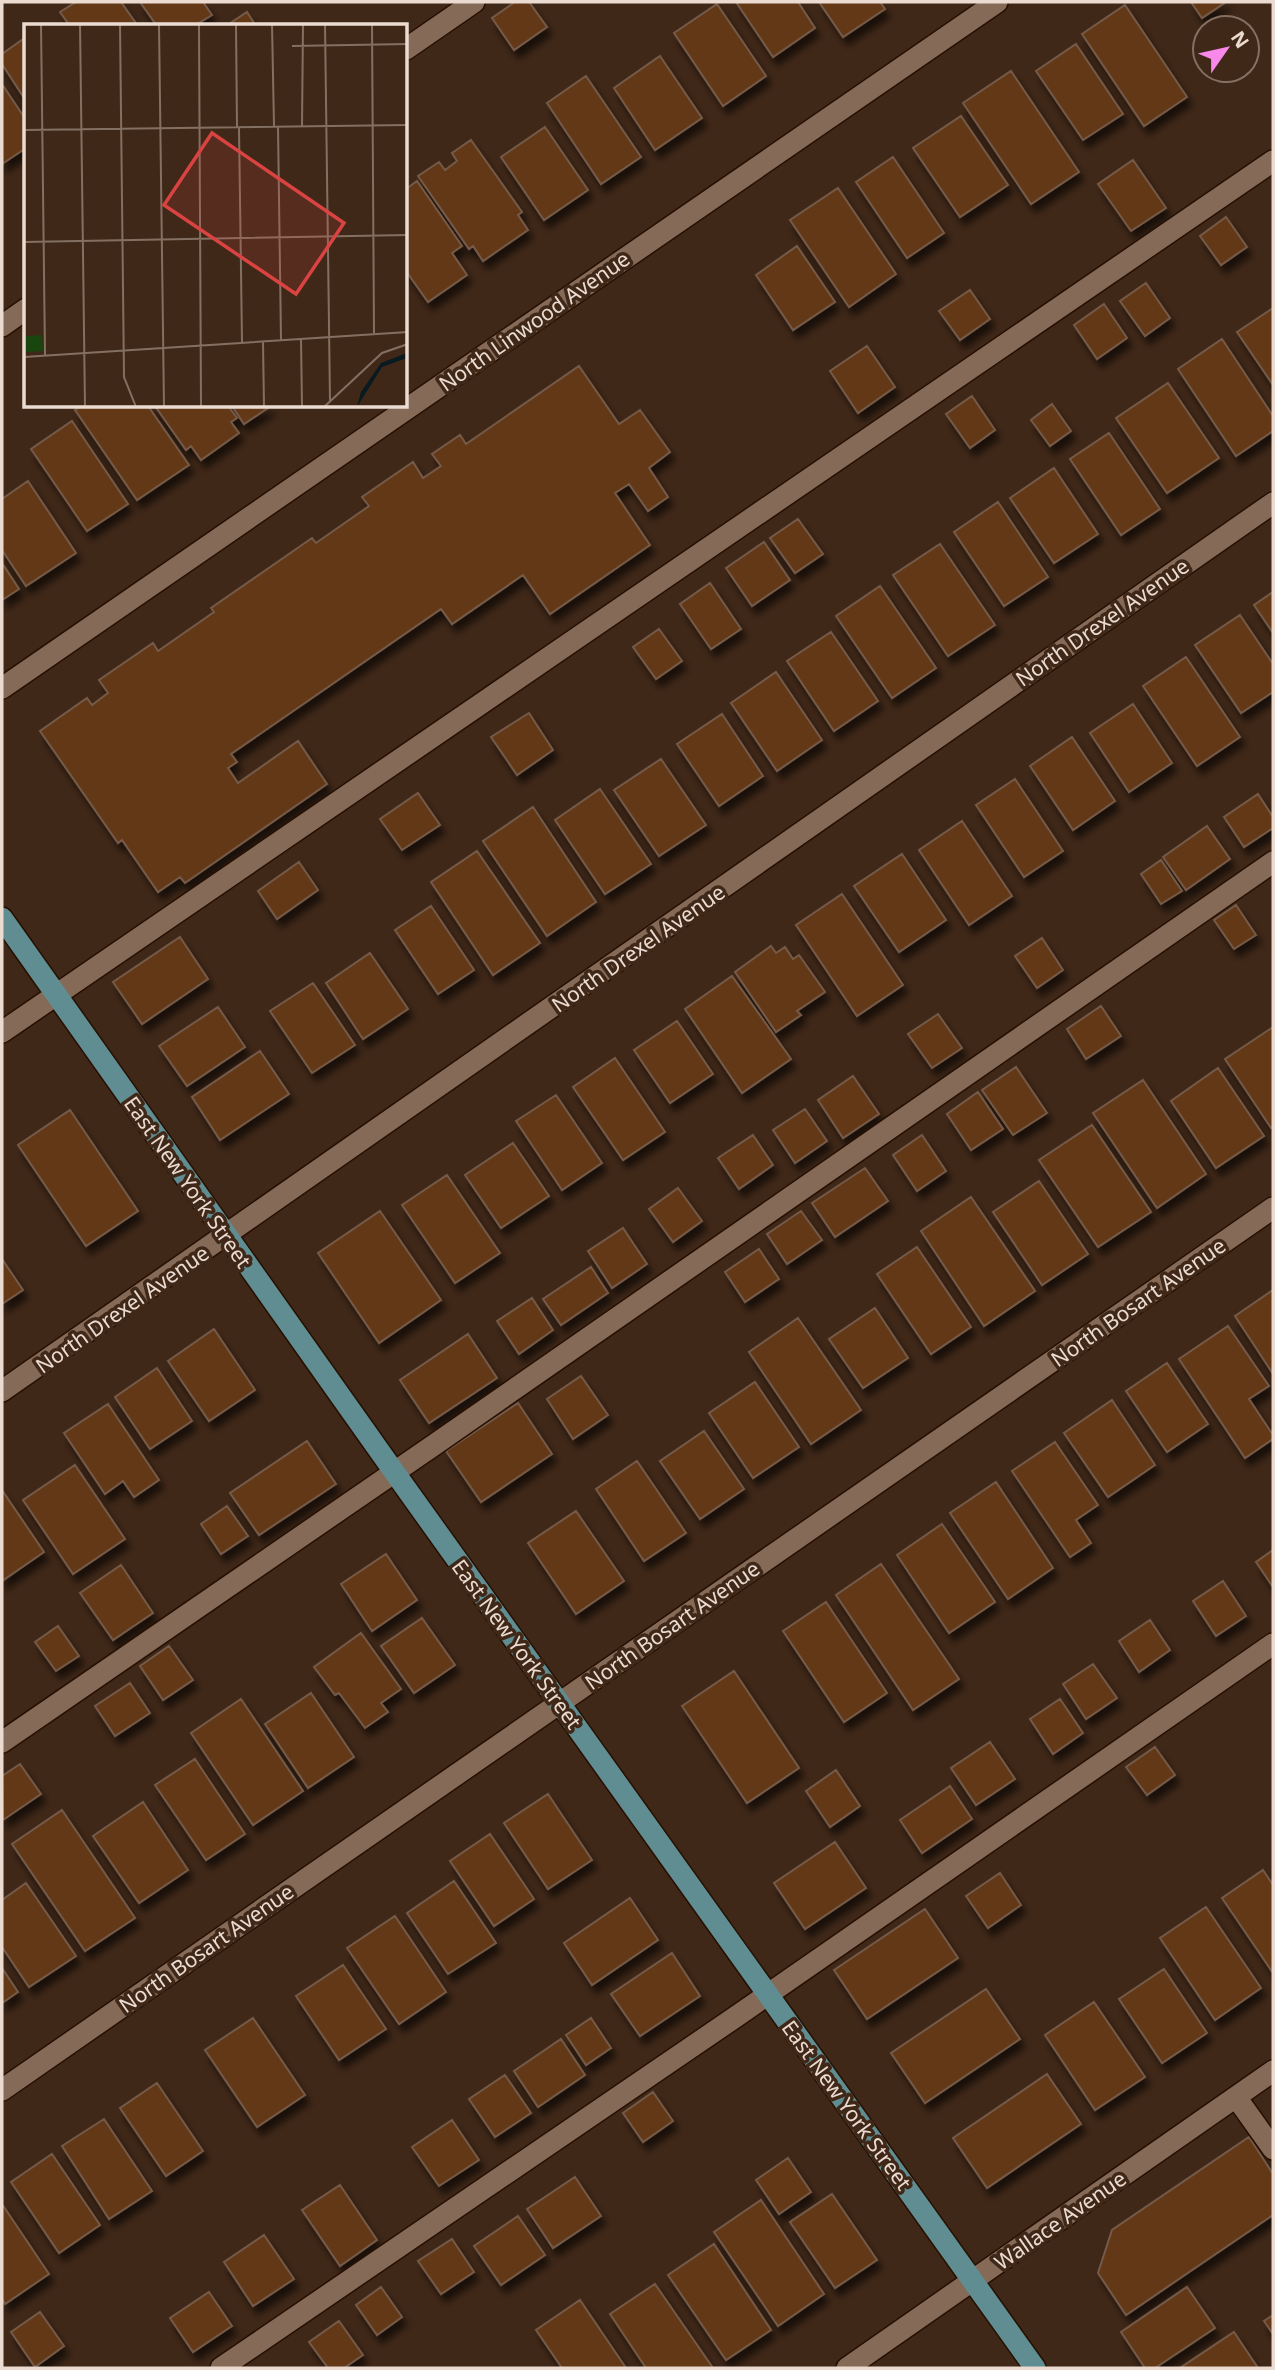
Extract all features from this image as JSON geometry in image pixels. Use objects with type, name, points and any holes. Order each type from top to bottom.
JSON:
[{"type":"main road","name":"East New York Street","points":[[2,918],[1035,2368]]},
{"type":"street","points":[[408,47],[474,2]]},
{"type":"street","name":"North Linwood Avenue","points":[[2,688],[997,2]]},
{"type":"street","points":[[2,1032],[1273,161]]},
{"type":"street","points":[[2,326],[24,310]]},
{"type":"street","name":"North Drexel Avenue","points":[[2,1391],[1273,503]]},
{"type":"street","points":[[2,1742],[395,1473],[1273,862]]},
{"type":"street","name":"North Bosart Avenue","points":[[2,2090],[1273,1209]]},
{"type":"street","points":[[221,2368],[1273,1644]]},
{"type":"street","name":"Wallace Avenue","points":[[847,2368],[1273,2071]]},
{"type":"street","points":[[1236,2097],[1273,2149]]},
{"type":"building","points":[[76,2],[121,2],[137,24],[69,24],[60,12]]},
{"type":"building","points":[[140,2],[203,2],[212,15],[197,24],[156,24]]},
{"type":"building","points":[[515,2],[529,2],[547,27],[514,50],[492,18]]},
{"type":"building","points":[[736,2],[798,2],[815,28],[773,57]]},
{"type":"building","points":[[819,2],[880,2],[885,9],[843,37]]},
{"type":"building","points":[[1191,2],[1226,2],[1208,14],[1199,14]]},
{"type":"building","points":[[717,4],[766,76],[723,106],[674,33]]},
{"type":"building","points":[[1125,5],[1187,97],[1144,126],[1082,34]]},
{"type":"building","points":[[247,12],[255,24],[229,24]]},
{"type":"building","points":[[24,38],[24,98],[2,64],[2,54]]},
{"type":"building","points":[[1076,44],[1123,114],[1083,140],[1036,71]]},
{"type":"building","points":[[660,56],[702,118],[655,150],[614,88]]},
{"type":"building","points":[[1011,71],[1079,172],[1031,204],[963,103]]},
{"type":"building","points":[[586,76],[641,157],[601,184],[547,103]]},
{"type":"building","points":[[2,84],[24,117],[24,149],[2,164]]},
{"type":"building","points":[[961,116],[1008,185],[960,217],[913,148]]},
{"type":"building","points":[[545,127],[588,190],[544,220],[501,157]]},
{"type":"building","points":[[471,140],[522,212],[518,215],[528,230],[483,261],[473,246],[469,249],[418,176],[439,162],[445,170],[457,161],[452,153]]},
{"type":"building","points":[[893,157],[944,233],[907,258],[856,182]]},
{"type":"building","points":[[1133,160],[1166,208],[1131,231],[1098,184]]},
{"type":"building","points":[[417,181],[462,246],[452,253],[467,275],[428,302],[408,274],[408,188]]},
{"type":"building","points":[[838,188],[896,274],[849,307],[790,220]]},
{"type":"building","points":[[1226,217],[1247,247],[1221,265],[1200,236]]},
{"type":"building","points":[[797,246],[835,302],[793,330],[756,275]]},
{"type":"building","points":[[1146,283],[1170,318],[1145,336],[1120,301]]},
{"type":"building","points":[[970,290],[990,319],[960,340],[939,311]]},
{"type":"building","points":[[1104,304],[1127,338],[1097,359],[1074,325]]},
{"type":"building","points":[[1273,308],[1273,385],[1237,332]]},
{"type":"building","points":[[1222,339],[1273,416],[1273,431],[1236,456],[1178,369]]},
{"type":"building","points":[[867,346],[895,387],[858,413],[830,371]]},
{"type":"building","points":[[579,366],[619,424],[640,410],[670,452],[649,468],[668,497],[648,511],[629,484],[615,493],[650,545],[550,614],[523,575],[452,624],[441,609],[231,754],[237,762],[228,768],[238,783],[298,741],[327,784],[185,883],[180,877],[158,892],[122,840],[118,843],[40,731],[87,698],[92,705],[108,693],[99,680],[153,643],[158,651],[214,612],[211,608],[312,538],[316,543],[369,506],[362,497],[413,462],[423,478],[441,466],[432,454],[460,435],[466,444]]},
{"type":"building","points":[[1168,383],[1219,458],[1167,493],[1116,418]]},
{"type":"building","points":[[972,396],[995,430],[970,448],[946,414]]},
{"type":"building","points":[[1052,404],[1071,431],[1050,446],[1031,420]]},
{"type":"building","points":[[149,408],[189,465],[137,500],[75,410]]},
{"type":"building","points":[[156,408],[230,408],[237,418],[231,422],[239,433],[201,460],[191,446],[186,450]]},
{"type":"building","points":[[233,408],[268,408],[244,424]]},
{"type":"building","points":[[72,421],[128,504],[87,531],[31,449]]},
{"type":"building","points":[[1109,433],[1160,509],[1121,535],[1070,459]]},
{"type":"building","points":[[1054,468],[1098,534],[1054,563],[1010,498]]},
{"type":"building","points":[[28,481],[76,553],[26,586],[2,550],[2,499]]},
{"type":"building","points":[[998,502],[1048,577],[1004,606],[954,532]]},
{"type":"building","points":[[798,519],[823,554],[795,573],[770,538]]},
{"type":"building","points":[[764,542],[790,580],[752,606],[726,568]]},
{"type":"building","points":[[940,544],[995,625],[948,656],[893,575]]},
{"type":"building","points":[[2,563],[19,589],[2,600]]},
{"type":"building","points":[[710,583],[741,629],[711,649],[680,604]]},
{"type":"building","points":[[880,586],[936,668],[892,698],[836,616]]},
{"type":"building","points":[[1273,592],[1273,633],[1254,605]]},
{"type":"building","points":[[1240,615],[1273,664],[1273,692],[1241,713],[1195,645]]},
{"type":"building","points":[[659,629],[682,661],[656,679],[633,647]]},
{"type":"building","points":[[831,632],[878,701],[834,731],[787,661]]},
{"type":"building","points":[[1186,657],[1240,737],[1197,766],[1143,686]]},
{"type":"building","points":[[776,672],[822,740],[777,771],[731,703]]},
{"type":"building","points":[[1133,704],[1172,763],[1129,792],[1090,733]]},
{"type":"building","points":[[529,713],[553,750],[517,775],[491,737]]},
{"type":"building","points":[[722,714],[763,776],[719,806],[677,744]]},
{"type":"building","points":[[1072,737],[1115,801],[1073,830],[1030,766]]},
{"type":"building","points":[[661,759],[706,825],[659,856],[614,790]]},
{"type":"building","points":[[1015,779],[1063,851],[1024,877],[976,805]]},
{"type":"building","points":[[600,789],[651,864],[605,894],[555,820]]},
{"type":"building","points":[[418,793],[440,825],[402,850],[380,819]]},
{"type":"building","points":[[1258,794],[1273,817],[1273,828],[1244,847],[1224,817]]},
{"type":"building","points":[[533,807],[596,902],[547,936],[483,841]]},
{"type":"building","points":[[962,821],[1012,896],[969,925],[919,850]]},
{"type":"building","points":[[1207,826],[1230,859],[1186,890],[1163,857]]},
{"type":"building","points":[[477,851],[540,943],[493,975],[431,882]]},
{"type":"building","points":[[902,854],[946,920],[899,952],[854,886]]},
{"type":"building","points":[[1161,860],[1182,891],[1161,904],[1141,874]]},
{"type":"building","points":[[299,862],[318,890],[277,919],[258,891]]},
{"type":"building","points":[[842,894],[903,985],[857,1016],[796,925]]},
{"type":"building","points":[[1236,905],[1256,935],[1234,949],[1214,920]]},
{"type":"building","points":[[431,906],[474,970],[438,994],[395,930]]},
{"type":"building","points":[[180,937],[208,979],[142,1024],[113,982]]},
{"type":"building","points":[[1042,938],[1063,970],[1037,988],[1015,956]]},
{"type":"building","points":[[771,946],[776,953],[785,947],[793,959],[799,955],[825,992],[797,1011],[801,1015],[776,1032],[735,972]]},
{"type":"building","points":[[370,953],[408,1009],[363,1039],[326,983]]},
{"type":"building","points":[[732,976],[791,1059],[742,1093],[685,1009]]},
{"type":"building","points":[[313,983],[355,1045],[312,1073],[270,1011]]},
{"type":"building","points":[[1101,1006],[1121,1036],[1086,1059],[1067,1029]]},
{"type":"building","points":[[218,1007],[245,1047],[187,1086],[159,1046]]},
{"type":"building","points":[[938,1014],[962,1048],[932,1068],[908,1034]]},
{"type":"building","points":[[677,1021],[713,1074],[670,1103],[634,1050]]},
{"type":"building","points":[[1273,1027],[1273,1126],[1271,1128],[1225,1059]]},
{"type":"building","points":[[260,1051],[289,1094],[220,1140],[192,1097]]},
{"type":"building","points":[[615,1058],[665,1132],[623,1160],[573,1087]]},
{"type":"building","points":[[1016,1067],[1047,1113],[1013,1135],[982,1090]]},
{"type":"building","points":[[1218,1068],[1264,1136],[1216,1168],[1171,1101]]},
{"type":"building","points":[[853,1076],[879,1114],[843,1138],[818,1100]]},
{"type":"building","points":[[1143,1080],[1206,1174],[1157,1208],[1093,1113]]},
{"type":"building","points":[[978,1092],[1003,1129],[971,1150],[947,1114]]},
{"type":"building","points":[[556,1095],[602,1163],[562,1190],[516,1121]]},
{"type":"building","points":[[805,1109],[827,1141],[795,1163],[773,1130]]},
{"type":"building","points":[[70,1110],[138,1211],[86,1246],[18,1145]]},
{"type":"building","points":[[1092,1125],[1151,1212],[1098,1247],[1039,1160]]},
{"type":"building","points":[[753,1135],[773,1165],[739,1189],[718,1158]]},
{"type":"building","points":[[922,1135],[946,1171],[917,1191],[893,1155]]},
{"type":"building","points":[[513,1143],[549,1196],[501,1228],[465,1175]]},
{"type":"building","points":[[865,1168],[888,1201],[835,1237],[812,1203]]},
{"type":"building","points":[[447,1175],[500,1253],[455,1283],[402,1205]]},
{"type":"building","points":[[1039,1181],[1088,1254],[1042,1285],[993,1212]]},
{"type":"building","points":[[678,1188],[702,1221],[673,1242],[649,1209]]},
{"type":"building","points":[[971,1197],[1035,1291],[984,1326],[921,1231]]},
{"type":"building","points":[[380,1211],[441,1300],[379,1343],[318,1253]]},
{"type":"building","points":[[801,1211],[822,1240],[787,1264],[767,1234]]},
{"type":"building","points":[[623,1228],[647,1264],[612,1288],[588,1251]]},
{"type":"building","points":[[917,1247],[971,1327],[931,1354],[877,1274]]},
{"type":"building","points":[[759,1249],[779,1279],[745,1302],[725,1272]]},
{"type":"building","points":[[2,1259],[23,1290],[2,1304]]},
{"type":"building","points":[[591,1267],[608,1293],[561,1325],[543,1299]]},
{"type":"building","points":[[1273,1290],[1273,1374],[1235,1316]]},
{"type":"building","points":[[532,1298],[553,1330],[519,1354],[497,1321]]},
{"type":"building","points":[[875,1308],[908,1358],[863,1388],[829,1339]]},
{"type":"building","points":[[798,1318],[861,1410],[811,1444],[749,1352]]},
{"type":"building","points":[[1228,1326],[1269,1386],[1249,1399],[1273,1439],[1245,1458],[1179,1359]]},
{"type":"building","points":[[214,1329],[255,1390],[209,1421],[168,1361]]},
{"type":"building","points":[[468,1334],[497,1378],[429,1423],[400,1380]]},
{"type":"building","points":[[1167,1363],[1208,1424],[1167,1452],[1126,1391]]},
{"type":"building","points":[[157,1368],[192,1421],[150,1449],[115,1397]]},
{"type":"building","points":[[581,1376],[608,1415],[573,1439],[547,1399]]},
{"type":"building","points":[[755,1382],[799,1447],[753,1478],[709,1413]]},
{"type":"building","points":[[1112,1400],[1155,1465],[1108,1497],[1064,1433]]},
{"type":"building","points":[[518,1403],[552,1454],[481,1502],[446,1451]]},
{"type":"building","points":[[108,1404],[159,1480],[134,1497],[123,1481],[105,1494],[64,1433]]},
{"type":"building","points":[[704,1431],[744,1489],[700,1519],[660,1461]]},
{"type":"building","points":[[307,1441],[336,1484],[259,1535],[230,1493]]},
{"type":"building","points":[[1055,1442],[1098,1505],[1076,1520],[1091,1543],[1070,1557],[1012,1471]]},
{"type":"building","points":[[637,1461],[686,1533],[644,1561],[596,1489]]},
{"type":"building","points":[[75,1465],[125,1539],[73,1574],[23,1500]]},
{"type":"building","points":[[996,1482],[1053,1568],[1008,1599],[950,1513]]},
{"type":"building","points":[[2,1490],[44,1552],[2,1581]]},
{"type":"building","points":[[227,1506],[248,1536],[221,1554],[201,1524]]},
{"type":"building","points":[[576,1511],[624,1581],[576,1614],[528,1543]]},
{"type":"building","points":[[942,1524],[995,1602],[949,1633],[897,1555]]},
{"type":"building","points":[[1273,1550],[1273,1587],[1256,1562]]},
{"type":"building","points":[[386,1554],[417,1600],[372,1631],[341,1584]]},
{"type":"building","points":[[881,1564],[959,1679],[913,1710],[836,1595]]},
{"type":"building","points":[[121,1565],[153,1613],[113,1640],[80,1593]]},
{"type":"building","points":[[1223,1581],[1246,1616],[1216,1636],[1193,1601]]},
{"type":"building","points":[[826,1602],[887,1693],[844,1722],[783,1631]]},
{"type":"building","points":[[422,1618],[455,1665],[414,1693],[381,1646]]},
{"type":"building","points":[[1150,1620],[1170,1650],[1139,1672],[1119,1641]]},
{"type":"building","points":[[58,1626],[79,1656],[56,1671],[35,1642]]},
{"type":"building","points":[[361,1633],[401,1689],[381,1703],[388,1712],[365,1728],[339,1693],[335,1695],[314,1667]]},
{"type":"building","points":[[169,1646],[193,1680],[163,1700],[140,1666]]},
{"type":"building","points":[[1093,1664],[1117,1698],[1086,1719],[1063,1684]]},
{"type":"building","points":[[734,1671],[799,1768],[747,1803],[682,1706]]},
{"type":"building","points":[[130,1683],[150,1713],[115,1736],[95,1706]]},
{"type":"building","points":[[311,1693],[354,1757],[308,1788],[265,1724]]},
{"type":"building","points":[[241,1699],[303,1791],[253,1825],[191,1733]]},
{"type":"building","points":[[1060,1699],[1083,1733],[1053,1754],[1030,1719]]},
{"type":"building","points":[[990,1742],[1015,1779],[976,1805],[951,1768]]},
{"type":"building","points":[[1155,1747],[1175,1775],[1147,1795],[1126,1767]]},
{"type":"building","points":[[195,1759],[245,1834],[206,1860],[155,1785]]},
{"type":"building","points":[[20,1764],[41,1794],[3,1820],[2,1776]]},
{"type":"building","points":[[836,1770],[860,1806],[830,1827],[806,1791]]},
{"type":"building","points":[[950,1786],[972,1819],[922,1853],[900,1820]]},
{"type":"building","points":[[548,1794],[592,1860],[548,1889],[504,1823]]},
{"type":"building","points":[[143,1802],[188,1870],[139,1903],[93,1836]]},
{"type":"building","points":[[62,1810],[135,1918],[85,1951],[12,1844]]},
{"type":"building","points":[[490,1834],[534,1899],[494,1926],[450,1861]]},
{"type":"building","points":[[835,1842],[866,1888],[805,1929],[774,1883]]},
{"type":"building","points":[[1263,1870],[1273,1885],[1273,1973],[1222,1898]]},
{"type":"building","points":[[1000,1873],[1021,1905],[988,1928],[966,1896]]},
{"type":"building","points":[[454,1881],[496,1943],[448,1974],[407,1913]]},
{"type":"building","points":[[26,1883],[76,1956],[29,1987],[2,1947],[2,1900]]},
{"type":"building","points":[[630,1898],[658,1940],[592,1985],[564,1943]]},
{"type":"building","points":[[1206,1907],[1261,1988],[1215,2020],[1160,1938]]},
{"type":"building","points":[[925,1909],[958,1958],[867,2019],[834,1970]]},
{"type":"building","points":[[395,1916],[446,1992],[399,2024],[347,1948]]},
{"type":"building","points":[[672,1953],[700,1996],[640,2036],[611,1994]]},
{"type":"building","points":[[343,1965],[386,2029],[339,2060],[296,1996]]},
{"type":"building","points":[[2,1968],[18,1992],[2,2003]]},
{"type":"building","points":[[1164,1969],[1207,2033],[1162,2063],[1119,1999]]},
{"type":"building","points":[[986,1989],[1020,2039],[925,2103],[891,2053]]},
{"type":"building","points":[[1094,2002],[1145,2077],[1095,2110],[1045,2035]]},
{"type":"building","points":[[253,2018],[305,2095],[257,2127],[205,2050]]},
{"type":"building","points":[[591,2018],[611,2048],[586,2065],[566,2035]]},
{"type":"building","points":[[561,2039],[585,2075],[538,2107],[514,2071]]},
{"type":"building","points":[[1047,2074],[1081,2124],[987,2188],[953,2138]]},
{"type":"building","points":[[505,2075],[531,2113],[495,2137],[469,2099]]},
{"type":"building","points":[[157,2083],[203,2151],[166,2176],[120,2108]]},
{"type":"building","points":[[653,2092],[673,2121],[643,2142],[623,2113]]},
{"type":"building","points":[[104,2119],[152,2191],[109,2219],[62,2146]]},
{"type":"building","points":[[452,2120],[479,2160],[439,2186],[412,2147]]},
{"type":"building","points":[[1249,2137],[1273,2174],[1273,2215],[1126,2315],[1098,2273],[1112,2230]]},
{"type":"building","points":[[52,2154],[100,2225],[59,2253],[11,2182]]},
{"type":"building","points":[[788,2158],[811,2192],[779,2214],[756,2180]]},
{"type":"building","points":[[575,2177],[601,2216],[553,2248],[527,2209]]},
{"type":"building","points":[[340,2185],[377,2240],[340,2266],[302,2210]]},
{"type":"building","points":[[832,2194],[877,2260],[835,2288],[790,2222]]},
{"type":"building","points":[[761,2200],[824,2294],[778,2326],[714,2232]]},
{"type":"building","points":[[2,2204],[49,2274],[5,2304],[2,2299]]},
{"type":"building","points":[[518,2216],[545,2255],[501,2285],[474,2246]]},
{"type":"building","points":[[264,2235],[294,2279],[253,2306],[224,2262]]},
{"type":"building","points":[[452,2239],[474,2272],[441,2294],[418,2261]]},
{"type":"building","points":[[714,2244],[771,2330],[726,2360],[668,2275]]},
{"type":"building","points":[[655,2284],[713,2368],[646,2368],[610,2314]]},
{"type":"building","points":[[381,2287],[402,2317],[377,2335],[356,2305]]},
{"type":"building","points":[[1187,2287],[1215,2328],[1155,2368],[1145,2368],[1121,2332]]},
{"type":"building","points":[[209,2292],[232,2326],[193,2352],[170,2318]]},
{"type":"building","points":[[580,2300],[626,2368],[562,2368],[536,2330]]},
{"type":"building","points":[[40,2312],[64,2346],[35,2367],[11,2332]]},
{"type":"building","points":[[1273,2315],[1273,2334],[1264,2321]]},
{"type":"building","points":[[339,2321],[363,2355],[344,2368],[328,2368],[309,2342]]},
{"type":"building","points":[[1234,2332],[1258,2368],[1180,2368]]}]
